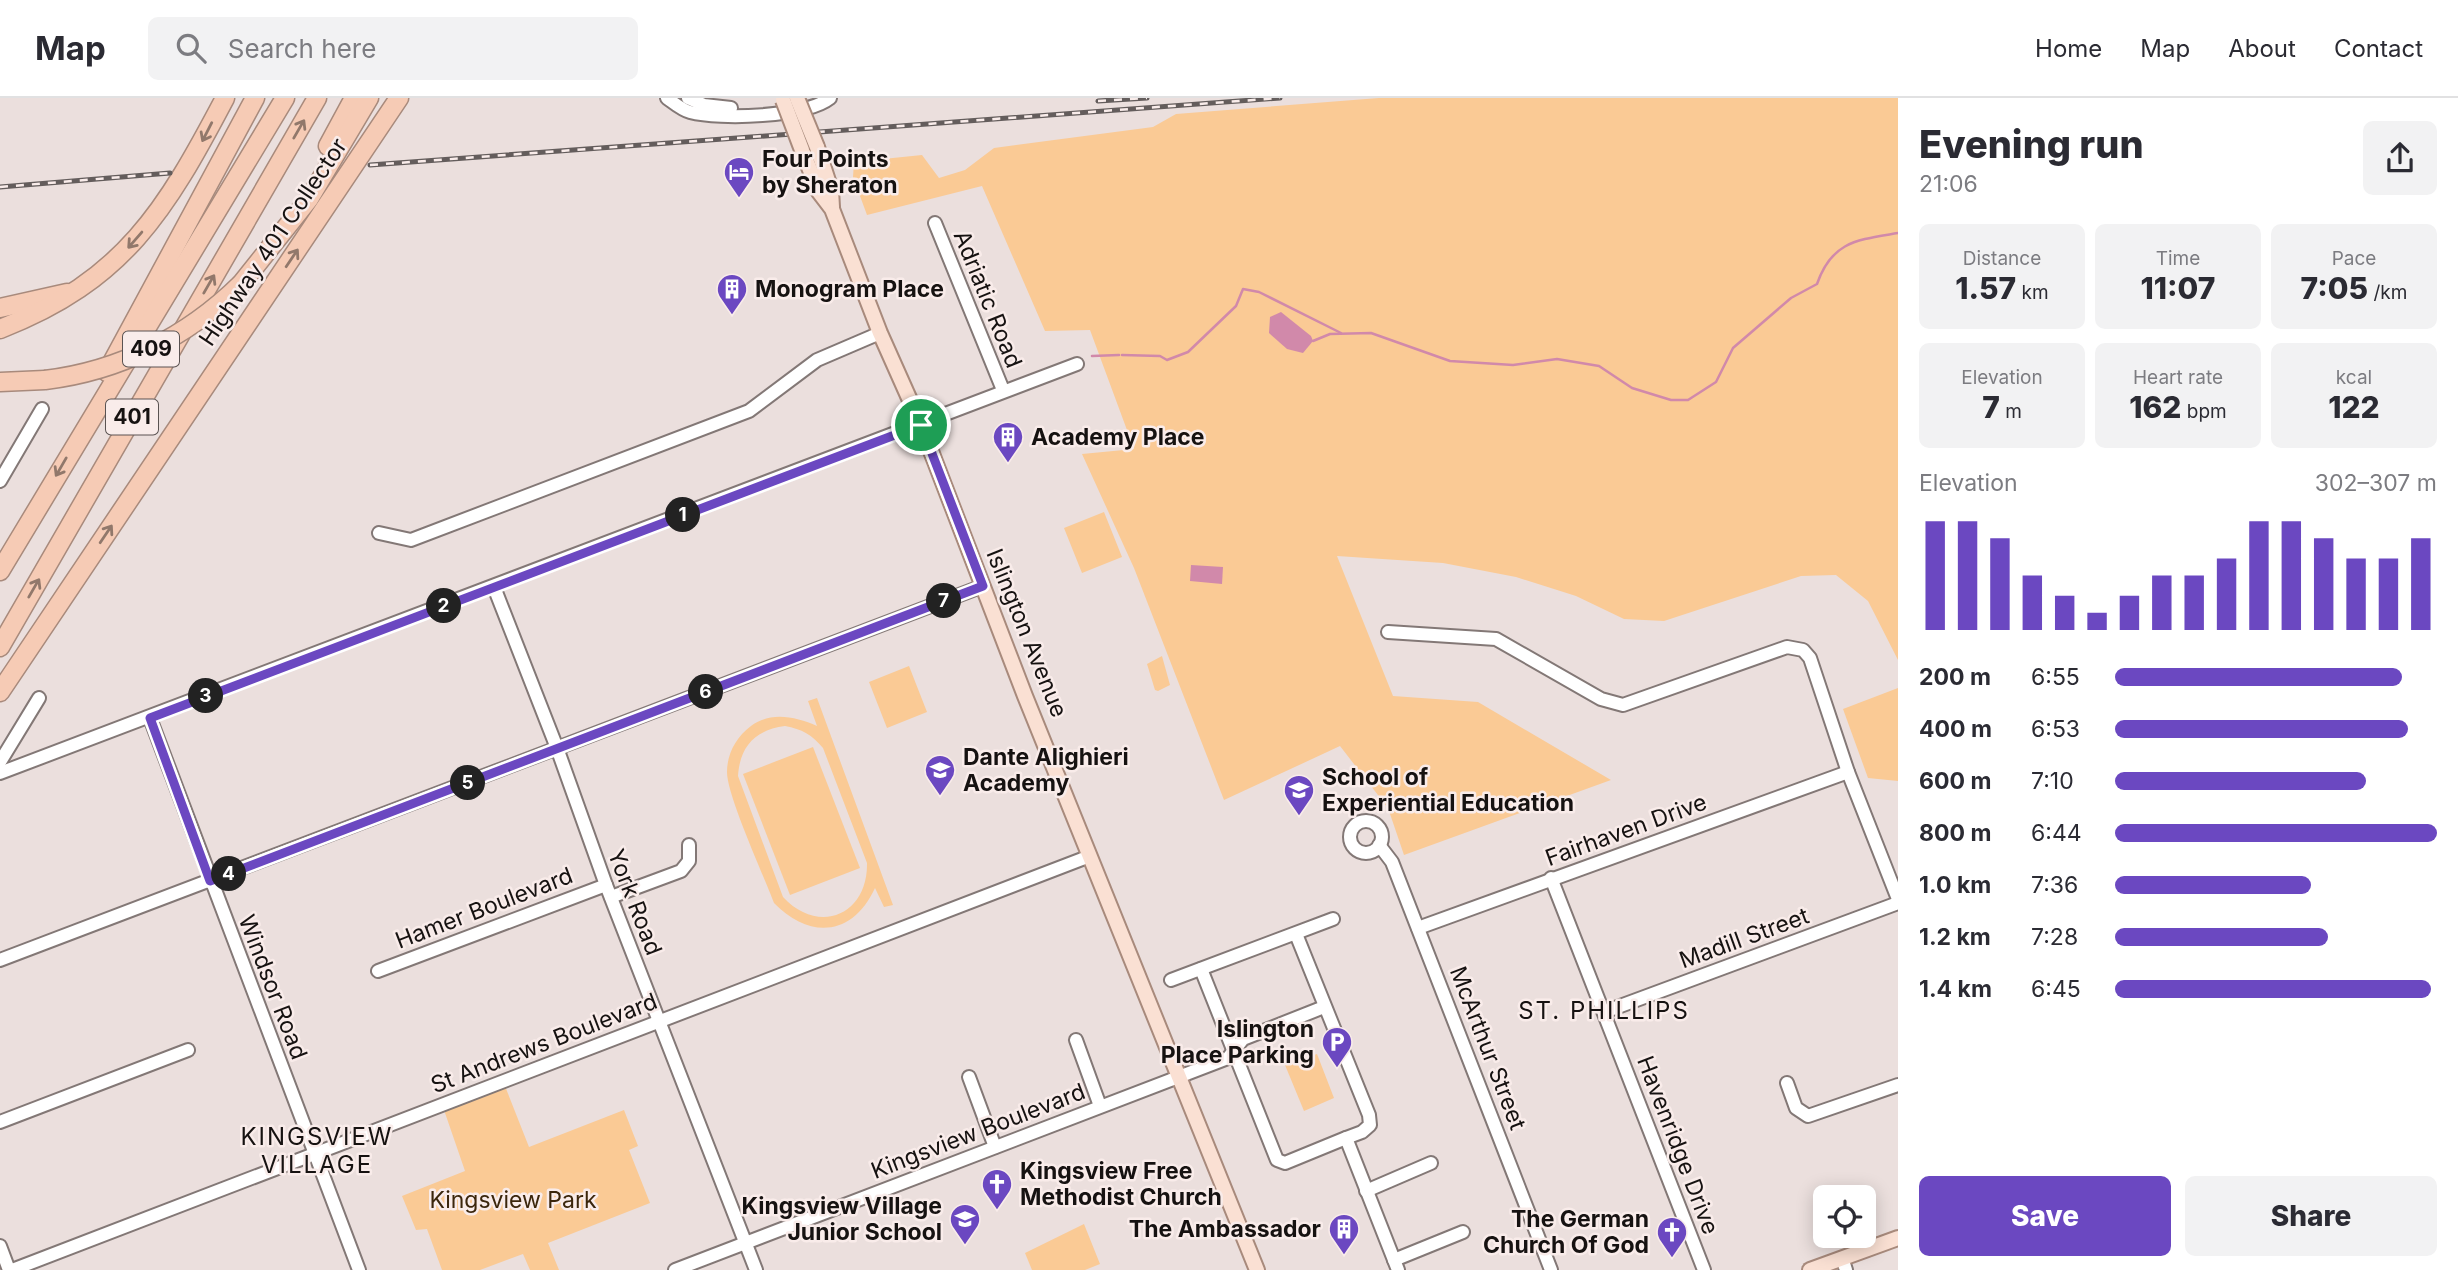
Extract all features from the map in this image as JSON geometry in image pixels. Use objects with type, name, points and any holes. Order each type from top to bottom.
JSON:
[{"type":"highway","points":[[0,328],[40,313],[74,292],[133,244],[178,187],[225,98]]},
{"type":"highway","name":"401","points":[[95,408],[111,360],[191,219],[255,98]]},
{"type":"highway","name":"401","points":[[0,570],[95,408],[285,98]]},
{"type":"highway","name":"401","points":[[0,647],[317,98]]},
{"type":"highway","points":[[298,209],[354,98]]},
{"type":"highway","points":[[298,209],[309,200],[369,98]]},
{"type":"highway","name":"Highway 401 Collector","points":[[0,692],[399,98]]},
{"type":"highway","points":[[361,156],[379,143],[411,98]]},
{"type":"highway","name":"409","points":[[0,382],[45,380],[96,370],[167,342],[202,319],[241,284],[279,240],[298,209]]},
{"type":"highway","points":[[0,308],[74,292]]},
{"type":"main road","name":"Islington Avenue","points":[[785,102],[809,148],[819,192],[832,209],[880,333],[921,425],[1090,856],[1257,1270]]},
{"type":"main road","points":[[1810,1270],[1844,1264],[1898,1238]]},
{"type":"street","points":[[667,98],[688,111],[716,115],[785,102]]},
{"type":"street","points":[[688,98],[704,105],[824,103],[830,98]]},
{"type":"street","name":"Adriatic Road","points":[[935,223],[1003,390]]},
{"type":"street","points":[[379,533],[411,540],[749,411],[817,360],[880,333]]},
{"type":"street","points":[[0,773],[1077,364]]},
{"type":"street","points":[[0,481],[42,409]]},
{"type":"street","points":[[0,960],[983,586]]},
{"type":"street","name":"York Road","points":[[494,587],[557,748],[608,891],[756,1270]]},
{"type":"street","points":[[1388,632],[1496,639],[1601,699],[1623,705],[1787,647],[1798,647],[1810,658],[1848,772],[1898,901]]},
{"type":"street","points":[[0,762],[39,698]]},
{"type":"street","name":"Windsor Road","points":[[150,718],[359,1270]]},
{"type":"street","name":"Fairhaven Drive","points":[[1418,928],[1848,772]]},
{"type":"street","name":"Hamer Boulevard","points":[[377,971],[608,891],[681,871],[689,861],[689,845]]},
{"type":"street","name":"McArthur Street","points":[[1379,845],[1390,857],[1551,1270]]},
{"type":"street","name":"St Andrews Boulevard","points":[[11,1270],[1090,856]]},
{"type":"street","name":"Havenridge Drive","points":[[1551,878],[1704,1270]]},
{"type":"street","name":"Madill Street","points":[[1604,1012],[1898,901]]},
{"type":"street","points":[[1171,980],[1333,919]]},
{"type":"street","points":[[1201,969],[1280,1163],[1310,1156],[1362,1132],[1370,1125],[1369,1115],[1297,934]]},
{"type":"street","name":"Kingsview Boulevard","points":[[675,1270],[1228,1058],[1243,1039],[1324,1007]]},
{"type":"street","points":[[1076,1040],[1100,1106]]},
{"type":"street","points":[[0,1122],[188,1050]]},
{"type":"street","points":[[969,1077],[995,1147]]},
{"type":"street","points":[[1787,1083],[1796,1108],[1808,1116],[1898,1085]]},
{"type":"street","points":[[1346,1138],[1396,1265],[1463,1232]]},
{"type":"street","points":[[1366,1191],[1431,1163]]},
{"type":"street","points":[[0,1246],[11,1270]]},
{"type":"green space","points":[[1379,98],[1898,98],[1898,660],[1868,601],[1836,575],[1801,576],[1664,621],[1624,619],[1576,596],[1516,577],[1443,563],[1337,556],[1393,696],[1478,702],[1611,780],[1404,855],[1388,808],[1340,746],[1224,800],[1134,568],[1082,454],[1134,449],[1090,330],[1045,331],[982,186],[867,215],[853,177],[854,162],[922,155],[939,178],[965,170],[994,148],[1153,127],[1176,114]]},
{"type":"green space","points":[[1104,512],[1122,557],[1082,573],[1064,528]]},
{"type":"green space","points":[[1162,656],[1170,685],[1158,691],[1155,690],[1147,664]]},
{"type":"green space","points":[[909,666],[927,712],[887,728],[869,682]]},
{"type":"green space","points":[[1898,688],[1898,781],[1868,778],[1843,709]]},
{"type":"green space","points":[[817,698],[893,905],[884,907],[875,888],[855,916],[843,924],[830,927],[802,923],[774,903],[739,817],[727,772],[731,752],[737,741],[759,721],[784,717],[817,726],[808,701]],"holes":[[[785,726],[806,733],[823,748],[867,863],[865,881],[859,896],[850,907],[838,914],[825,917],[811,915],[797,909],[783,897],[738,776],[742,756],[751,741],[765,731]]]},
{"type":"green space","points":[[813,747],[860,868],[790,895],[743,774]]},
{"type":"green space","points":[[1317,1054],[1334,1098],[1304,1111],[1285,1065]]},
{"type":"green space","name":"Kingsview Park","points":[[505,1086],[529,1147],[624,1110],[638,1146],[629,1150],[650,1203],[548,1243],[559,1270],[530,1270],[523,1254],[480,1270],[442,1270],[427,1229],[416,1230],[402,1196],[465,1171],[444,1110]]},
{"type":"green space","points":[[1084,1224],[1100,1264],[1085,1270],[1032,1270],[1025,1253]]},
{"type":"shaded area","points":[[1281,312],[1311,336],[1313,341],[1303,353],[1287,349],[1269,333],[1270,317]]},
{"type":"shaded area","points":[[1191,565],[1223,567],[1222,584],[1190,581]]},
{"type":"waterway","points":[[1313,341],[1330,334],[1371,333],[1450,361],[1513,365],[1557,359],[1599,366],[1632,388],[1671,400],[1688,400],[1716,382],[1733,348],[1791,298],[1817,284],[1823,270],[1838,251],[1858,241],[1898,233]]},
{"type":"waterway","points":[[1122,355],[1160,356],[1167,360],[1188,352],[1236,306],[1243,289],[1259,292],[1341,333]]},
{"type":"waterway","points":[[1092,356],[1119,355]]},
{"type":"railway","points":[[1098,101],[1147,98]]},
{"type":"railway","points":[[370,165],[1280,98]]},
{"type":"railway","points":[[0,187],[170,173]]},
{"type":"place","name":"Four Points by Sheraton","points":[[739,199]]},
{"type":"place","name":"Monogram Place","points":[[732,316]]},
{"type":"place","name":"Academy Place","points":[[1008,464]]},
{"type":"place","name":"Dante Alighieri Academy","points":[[940,797]]},
{"type":"place","name":"School of Experiential Education","points":[[1299,817]]},
{"type":"place","name":"Islington Place Parking","points":[[1337,1069]]},
{"type":"place","name":"Kingsview Free Methodist Church","points":[[997,1211]]},
{"type":"place","name":"Kingsview Village Junior School","points":[[965,1246]]},
{"type":"place","name":"The Ambassador","points":[[1344,1256]]},
{"type":"place","name":"The German Church Of God","points":[[1672,1259]]},
{"type":"district","name":"ST. PHILLIPS","points":[[1604,1011]]},
{"type":"district","name":"KINGSVIEW VILLAGE","points":[[317,1151]]},
{"type":"route","points":[[921,425],[983,586],[210,881],[150,718],[921,425]]}]
